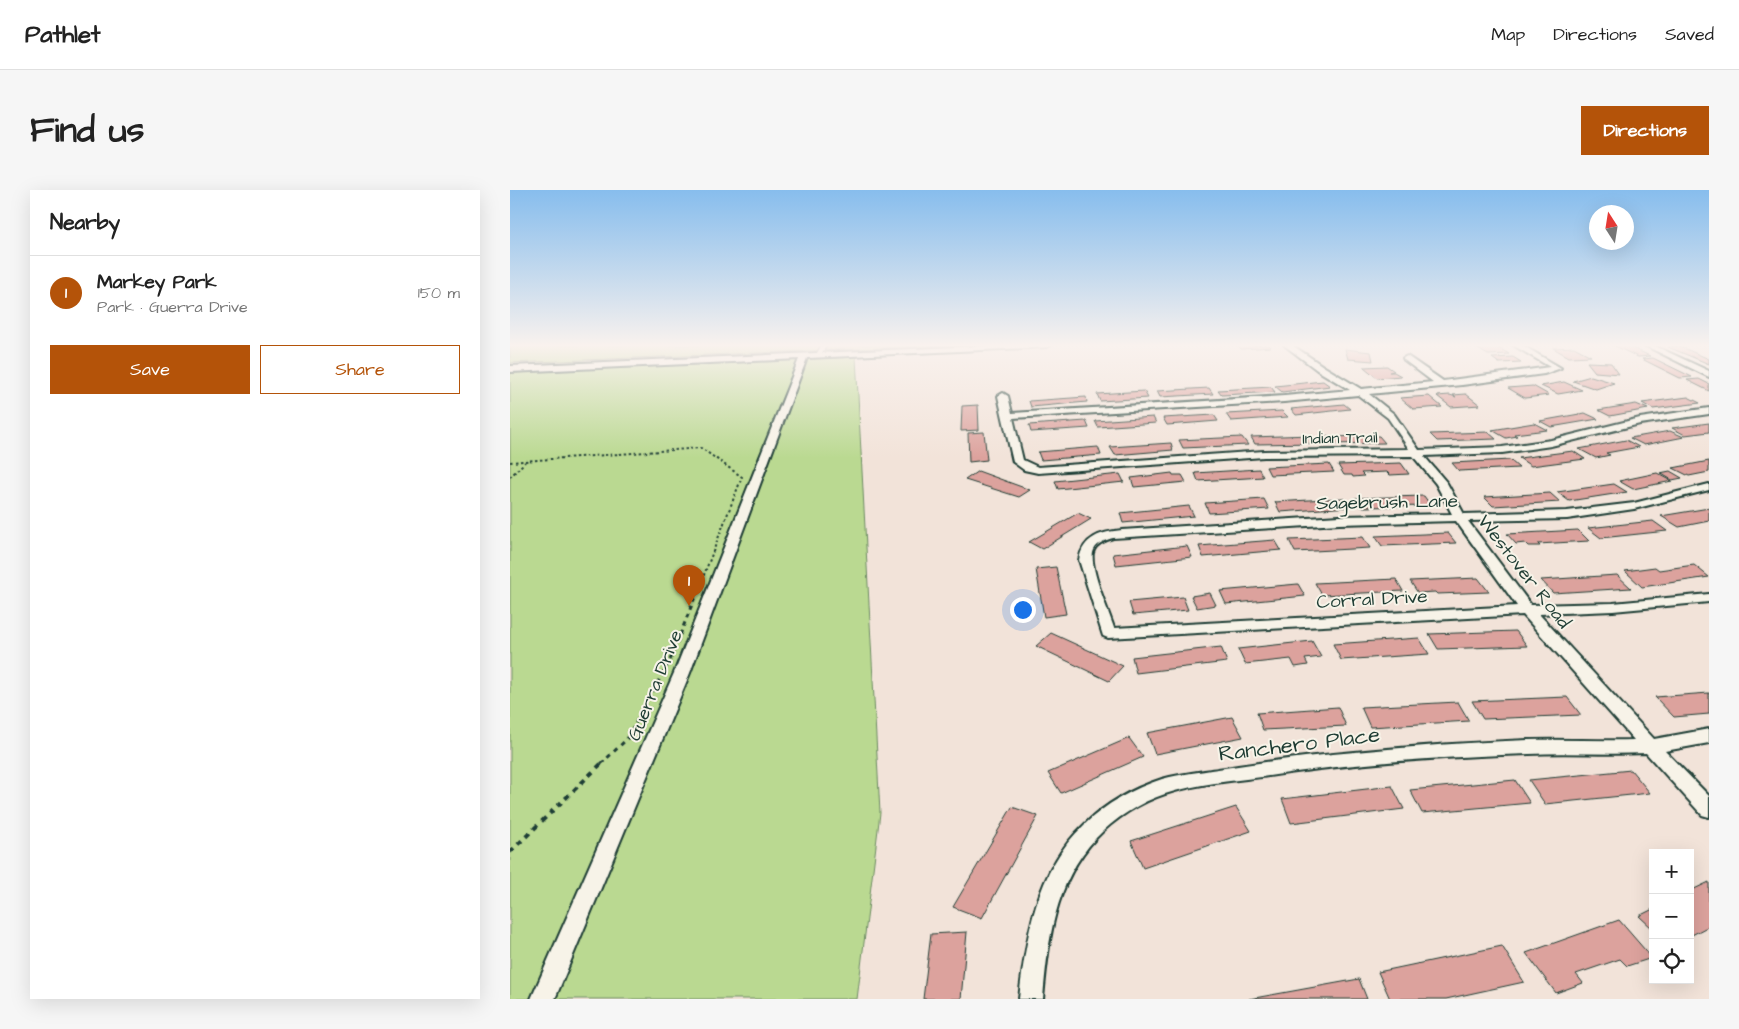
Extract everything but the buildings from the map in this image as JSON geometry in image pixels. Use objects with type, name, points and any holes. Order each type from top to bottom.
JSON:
[{"type":"street","name":"Guerra Drive","points":[[543,999],[682,673],[799,383]]},
{"type":"street","name":"Westover Road","points":[[1346,383],[1360,391],[1391,416],[1405,433],[1415,452],[1441,483],[1460,518],[1527,610],[1709,809]]},
{"type":"street","points":[[1003,396],[1007,416],[1236,403],[1451,383]]},
{"type":"street","name":"Indian Trail","points":[[1007,416],[1018,462],[1028,468],[1038,470],[1264,454],[1474,452],[1528,447],[1640,421],[1709,411]]},
{"type":"street","name":"Sagebrush Lane","points":[[1086,566],[1085,554],[1089,546],[1104,536],[1116,534],[1339,520],[1530,517],[1602,511],[1663,500],[1709,487]]},
{"type":"street","name":"Corral Drive","points":[[1086,566],[1108,633],[1613,607],[1709,598]]},
{"type":"street","name":"Ranchero Place","points":[[1031,999],[1044,910],[1056,878],[1071,853],[1110,814],[1145,794],[1163,787],[1186,781],[1343,760],[1419,753],[1532,747],[1650,746],[1709,736]]},
{"type":"path","points":[[510,462],[701,448],[742,477],[671,658],[626,739],[510,852]]},
{"type":"path","points":[[510,477],[526,461]]},
{"type":"green space","points":[[510,383],[857,383],[880,813],[857,999],[510,999]]},
{"type":"place","name":"Markey Park","points":[[689,606]]}]
